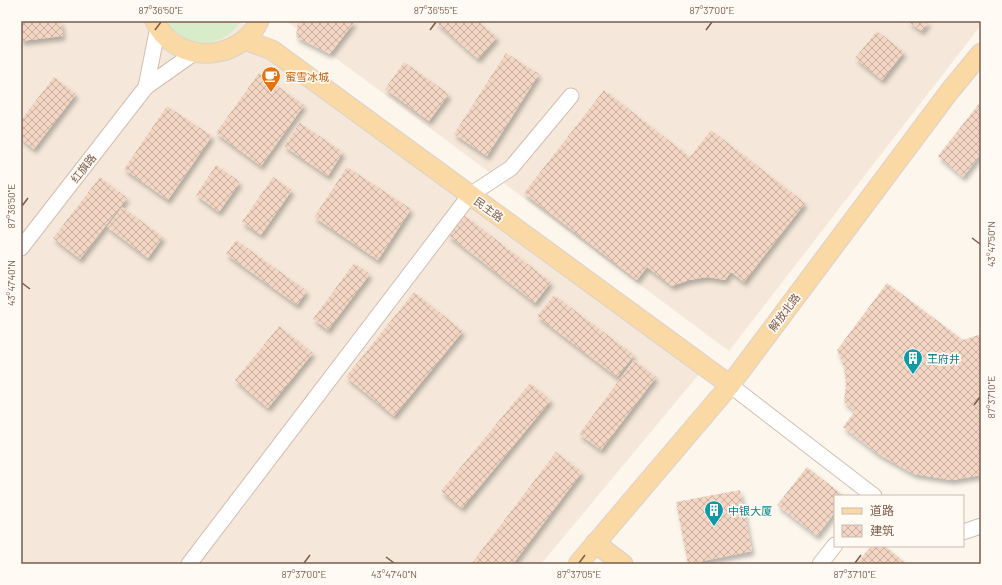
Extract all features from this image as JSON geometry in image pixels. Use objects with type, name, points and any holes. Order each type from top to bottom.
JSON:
[{"type":"main road","points":[[156,24],[167,39],[180,48],[194,53],[212,54],[230,50],[246,40],[256,28],[259,21]]},
{"type":"main road","name":"民主路","points":[[246,40],[272,50],[730,385]]},
{"type":"main road","name":"解放北路","points":[[578,564],[730,385],[949,92],[981,53]]},
{"type":"main road","points":[[595,543],[623,564]]},
{"type":"street","points":[[146,87],[156,24]]},
{"type":"street","points":[[146,87],[194,53]]},
{"type":"street","name":"红旗路","points":[[21,248],[146,87]]},
{"type":"street","points":[[189,564],[470,195],[510,168],[571,96]]},
{"type":"street","points":[[730,385],[873,495]]},
{"type":"street","points":[[964,532],[981,526]]},
{"type":"street","points":[[820,564],[834,546]]},
{"type":"shaded area","points":[[21,21],[239,21],[699,374],[541,564],[21,564]]},
{"type":"shaded area","points":[[286,21],[981,21],[981,25],[729,351]]},
{"type":"green space","points":[[162,21],[241,21],[232,32],[223,38],[215,41],[197,43],[180,38]]},
{"type":"building","points":[[21,21],[61,21],[63,36],[21,41]]},
{"type":"building","points":[[298,21],[355,21],[330,54],[296,37]]},
{"type":"building","points":[[435,21],[478,21],[497,37],[478,59]]},
{"type":"building","points":[[907,21],[929,21],[922,31]]},
{"type":"building","points":[[877,31],[904,52],[882,80],[855,58]]},
{"type":"building","points":[[506,53],[539,74],[487,156],[454,134]]},
{"type":"building","points":[[404,62],[449,94],[429,121],[385,89]]},
{"type":"building","points":[[259,73],[304,105],[261,166],[216,133]]},
{"type":"building","points":[[54,77],[76,94],[34,149],[21,139],[21,120]]},
{"type":"building","points":[[604,90],[690,157],[711,130],[805,203],[744,282],[731,272],[725,280],[707,277],[689,280],[672,286],[647,267],[637,280],[524,193]]},
{"type":"building","points":[[981,101],[981,154],[963,177],[938,156]]},
{"type":"building","points":[[167,106],[212,136],[168,200],[124,169]]},
{"type":"building","points":[[300,123],[343,152],[328,176],[284,146]]},
{"type":"building","points":[[216,165],[240,182],[219,212],[196,195]]},
{"type":"building","points":[[347,167],[411,209],[378,260],[314,217]]},
{"type":"building","points":[[100,177],[127,198],[80,259],[53,238]]},
{"type":"building","points":[[273,177],[292,190],[261,235],[242,222]]},
{"type":"building","points":[[122,207],[163,237],[148,258],[107,227]]},
{"type":"building","points":[[464,215],[551,282],[535,303],[448,235]]},
{"type":"building","points":[[236,240],[307,291],[297,305],[226,254]]},
{"type":"building","points":[[354,263],[370,274],[328,330],[313,319]]},
{"type":"building","name":"王府井","points":[[887,283],[963,340],[981,334],[981,475],[952,480],[914,474],[878,454],[843,427],[855,411],[844,402],[846,384],[844,366],[837,350]]},
{"type":"building","points":[[414,292],[463,331],[394,416],[346,377]]},
{"type":"building","points":[[554,295],[634,355],[617,377],[537,316]]},
{"type":"building","points":[[279,326],[313,353],[268,408],[235,380]]},
{"type":"building","points":[[634,360],[656,377],[601,450],[579,434]]},
{"type":"building","points":[[530,383],[551,400],[462,508],[441,491]]},
{"type":"building","points":[[556,452],[582,472],[513,564],[471,564]]},
{"type":"building","points":[[807,467],[843,495],[834,495],[834,513],[817,536],[777,505]]},
{"type":"building","name":"中银大厦","points":[[740,490],[752,551],[688,564],[676,502]]},
{"type":"building","points":[[870,547],[886,547],[907,564],[856,564]]},
{"type":"place","name":"蜜雪冰城","points":[[271,93]]},
{"type":"place","name":"王府井","points":[[913,375]]},
{"type":"place","name":"中银大厦","points":[[714,527]]}]
